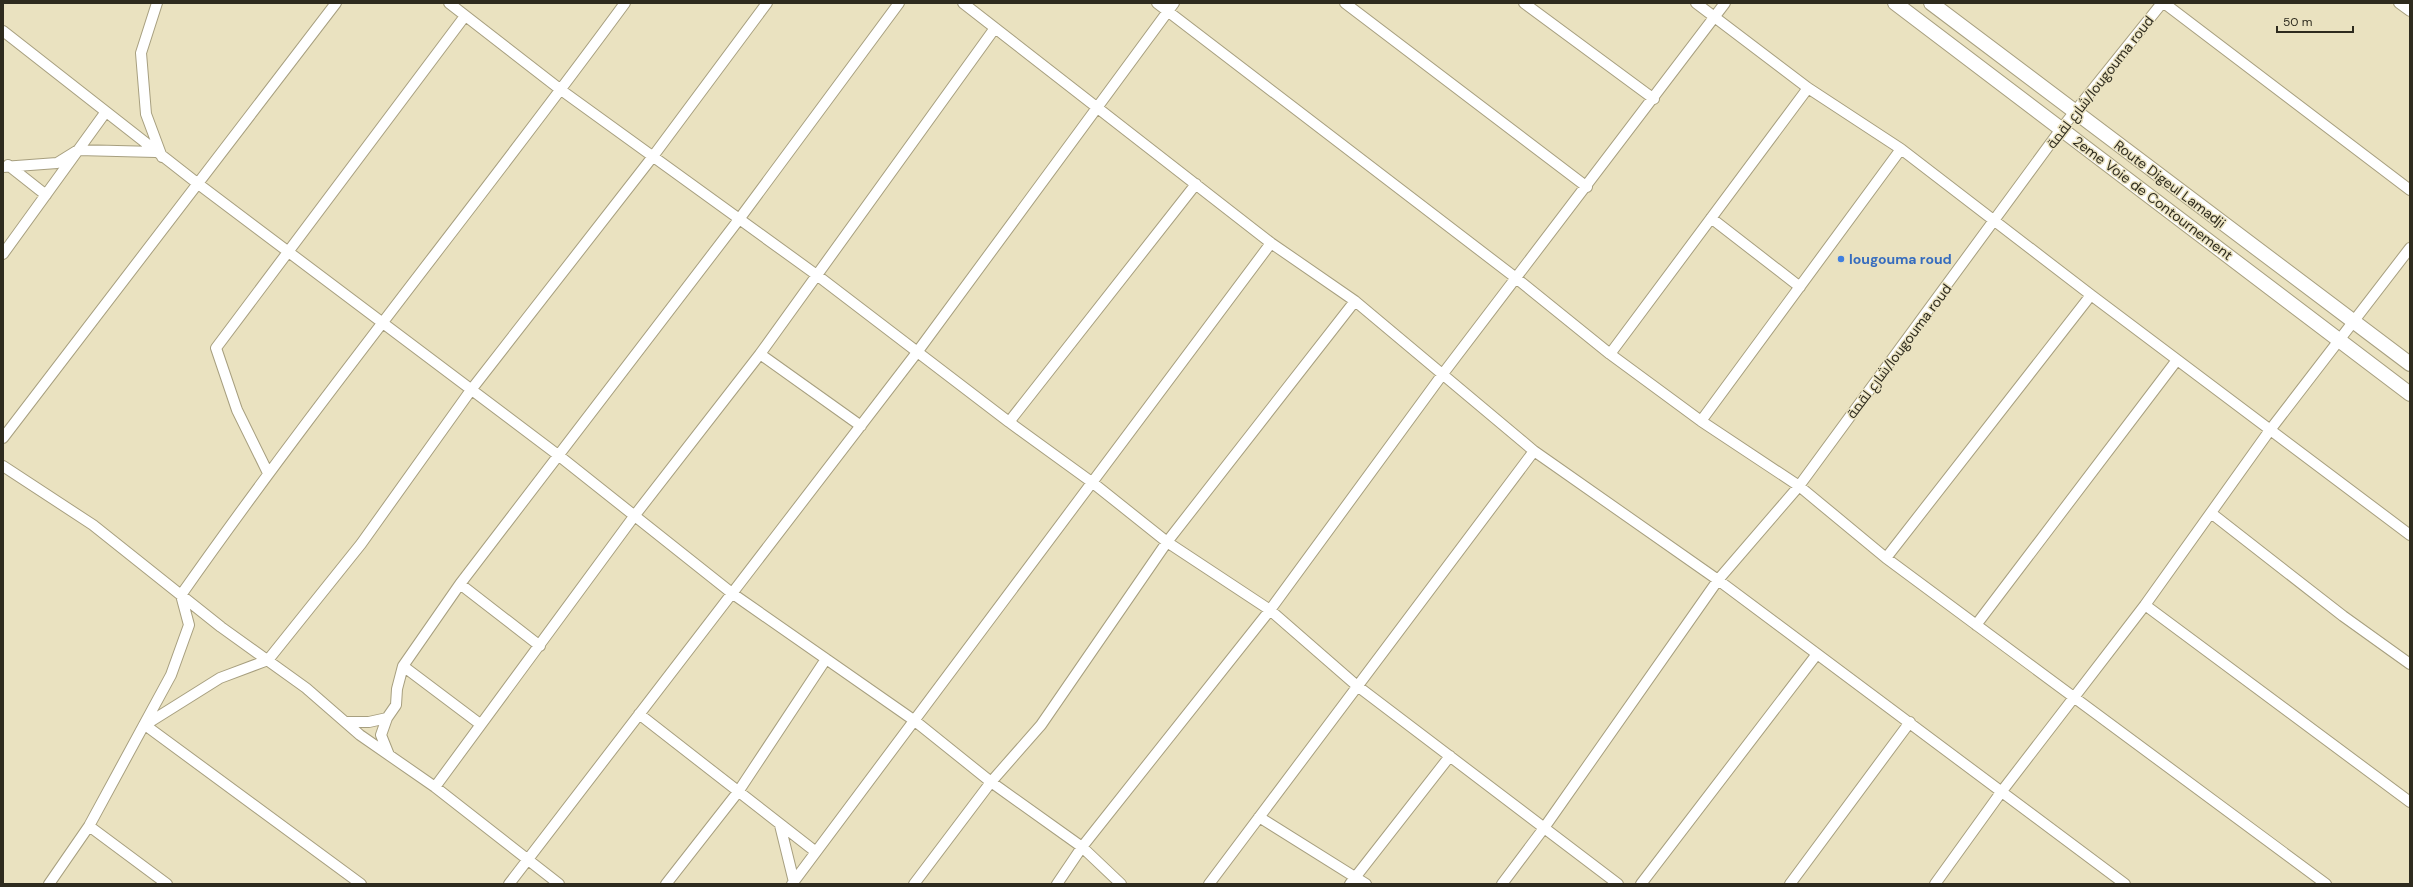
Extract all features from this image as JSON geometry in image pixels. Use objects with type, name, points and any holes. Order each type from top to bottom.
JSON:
[{"type":"main road","name":"2eme Voie de Contournement","points":[[1895,3],[2339,338],[2410,394]]},
{"type":"main road","name":"Route Digeul Lamadji","points":[[1931,3],[2410,364]]},
{"type":"street","points":[[157,3],[141,53],[146,114],[159,154]]},
{"type":"street","points":[[3,438],[336,3]]},
{"type":"street","points":[[448,3],[561,90],[654,155],[818,276],[1009,422],[1093,483],[1167,542],[1270,610],[1356,685],[1618,884]]},
{"type":"street","points":[[181,595],[268,473],[561,90],[625,3]]},
{"type":"street","points":[[145,725],[220,678],[268,660],[362,544],[471,390],[654,155],[767,3]]},
{"type":"street","points":[[389,755],[381,735],[387,718],[396,704],[397,689],[403,666],[460,584],[740,218],[899,3]]},
{"type":"street","points":[[963,3],[1271,243],[1355,301],[1442,376],[1534,451],[1718,580],[2125,884]]},
{"type":"street","points":[[1157,3],[1171,7],[1516,278],[1610,354],[1701,421],[1799,486],[1886,558],[2326,884]]},
{"type":"street","points":[[1345,3],[1587,187]]},
{"type":"street","points":[[1524,3],[1654,99]]},
{"type":"street","points":[[1696,3],[1716,16],[1808,88],[1901,149],[2091,295],[2410,535]]},
{"type":"street","points":[[1057,884],[1082,847],[1270,610],[1442,376],[1726,3]]},
{"type":"street","points":[[2163,3],[2410,190]]},
{"type":"street","name":"شارع لقمة/lougouma roud","points":[[1502,884],[1544,828],[1718,580],[1799,486],[1995,221],[2061,129],[2163,3]]},
{"type":"street","points":[[2399,3],[2410,12]]},
{"type":"street","points":[[509,884],[918,351],[1098,109],[1171,7]]},
{"type":"street","points":[[268,473],[237,410],[216,348],[287,251],[465,16]]},
{"type":"street","points":[[435,787],[634,516],[760,354],[818,276],[995,28]]},
{"type":"street","points":[[3,31],[105,113],[197,184],[558,455],[733,594],[915,720],[991,782],[1082,847],[1121,884]]},
{"type":"street","points":[[1610,354],[1808,88]]},
{"type":"street","points":[[3,254],[105,113]]},
{"type":"street","points":[[1701,421],[1901,149]]},
{"type":"street","points":[[5,165],[57,163],[78,150],[159,154]]},
{"type":"street","points":[[5,165],[46,195]]},
{"type":"street","points":[[1009,422],[1196,184]]},
{"type":"street","points":[[1711,218],[1800,287]]},
{"type":"street","points":[[793,883],[1271,243]]},
{"type":"street","points":[[1935,884],[2002,791],[2145,605],[2270,430],[2352,321],[2410,248]]},
{"type":"street","points":[[1886,558],[2091,295]]},
{"type":"street","points":[[914,884],[991,782],[1041,725],[1167,542],[1355,301]]},
{"type":"street","points":[[760,354],[861,426]]},
{"type":"street","points":[[1976,625],[2177,360]]},
{"type":"street","points":[[1209,884],[1356,685],[1534,451]]},
{"type":"street","points":[[3,466],[93,525],[181,595],[306,688],[346,722],[389,755],[435,787],[559,884]]},
{"type":"street","points":[[2211,513],[2343,616],[2410,664]]},
{"type":"street","points":[[460,584],[540,646]]},
{"type":"street","points":[[49,884],[88,826],[145,725],[171,675],[189,625],[181,595]]},
{"type":"street","points":[[2145,605],[2410,802]]},
{"type":"street","points":[[1641,884],[1817,654]]},
{"type":"street","points":[[666,884],[738,792],[826,659]]},
{"type":"street","points":[[403,666],[480,724]]},
{"type":"street","points":[[639,714],[816,852]]},
{"type":"street","points":[[346,722],[369,722],[387,718]]},
{"type":"street","points":[[1790,884],[1910,722]]},
{"type":"street","points":[[145,725],[361,884]]},
{"type":"street","points":[[1353,880],[1450,756]]},
{"type":"street","points":[[1259,818],[1353,880],[1366,884]]},
{"type":"street","points":[[780,825],[793,883]]},
{"type":"street","points":[[88,826],[167,884]]},
{"type":"place","name":"lougouma roud","points":[[1841,259]]}]
